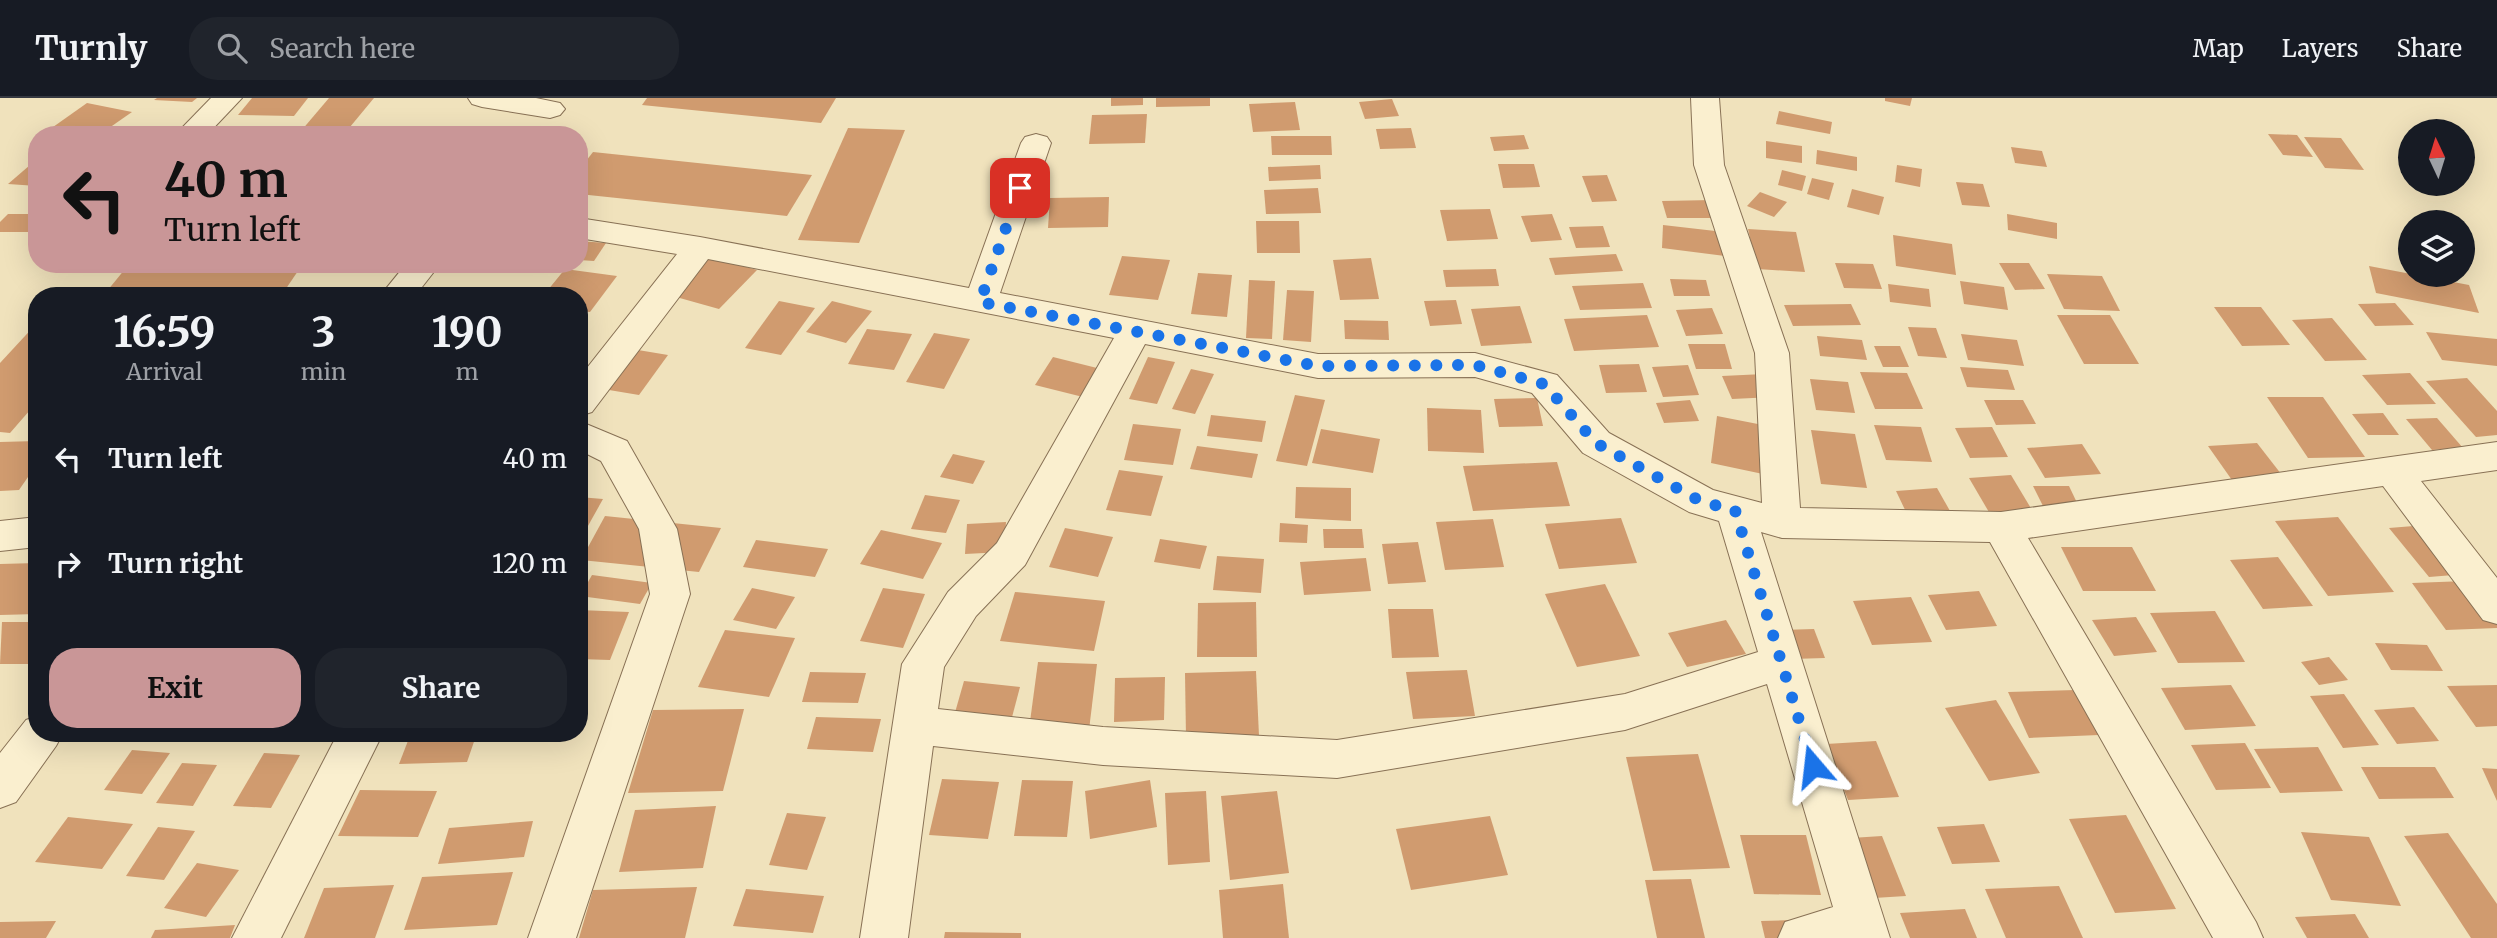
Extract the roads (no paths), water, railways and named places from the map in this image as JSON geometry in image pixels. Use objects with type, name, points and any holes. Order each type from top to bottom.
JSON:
[{"type":"street","points":[[199,126],[228,98]]},
{"type":"street","points":[[482,98],[554,103]]},
{"type":"street","points":[[1704,98],[1709,166],[1772,353],[1782,523]]},
{"type":"street","points":[[537,126],[554,103]]},
{"type":"street","points":[[980,302],[1037,143]]},
{"type":"street","points":[[588,229],[700,247],[1318,366],[1475,365],[1544,384],[1596,443],[1702,502],[1782,523],[2001,527],[2497,456]]},
{"type":"street","points":[[588,391],[700,247]]},
{"type":"street","points":[[405,287],[416,273]]},
{"type":"street","points":[[884,938],[923,664],[962,604],[1011,554],[1135,331]]},
{"type":"street","points":[[552,938],[670,594],[658,529],[614,451],[588,438]]},
{"type":"street","points":[[2393,472],[2497,608]]},
{"type":"street","points":[[1735,510],[1864,931],[1802,938]]},
{"type":"street","points":[[2001,527],[2239,938]]},
{"type":"street","points":[[0,536],[28,533]]},
{"type":"street","points":[[914,725],[1103,746],[1338,759],[1625,712],[1782,662]]},
{"type":"street","points":[[0,788],[34,742]]},
{"type":"street","points":[[256,938],[356,742]]}]
